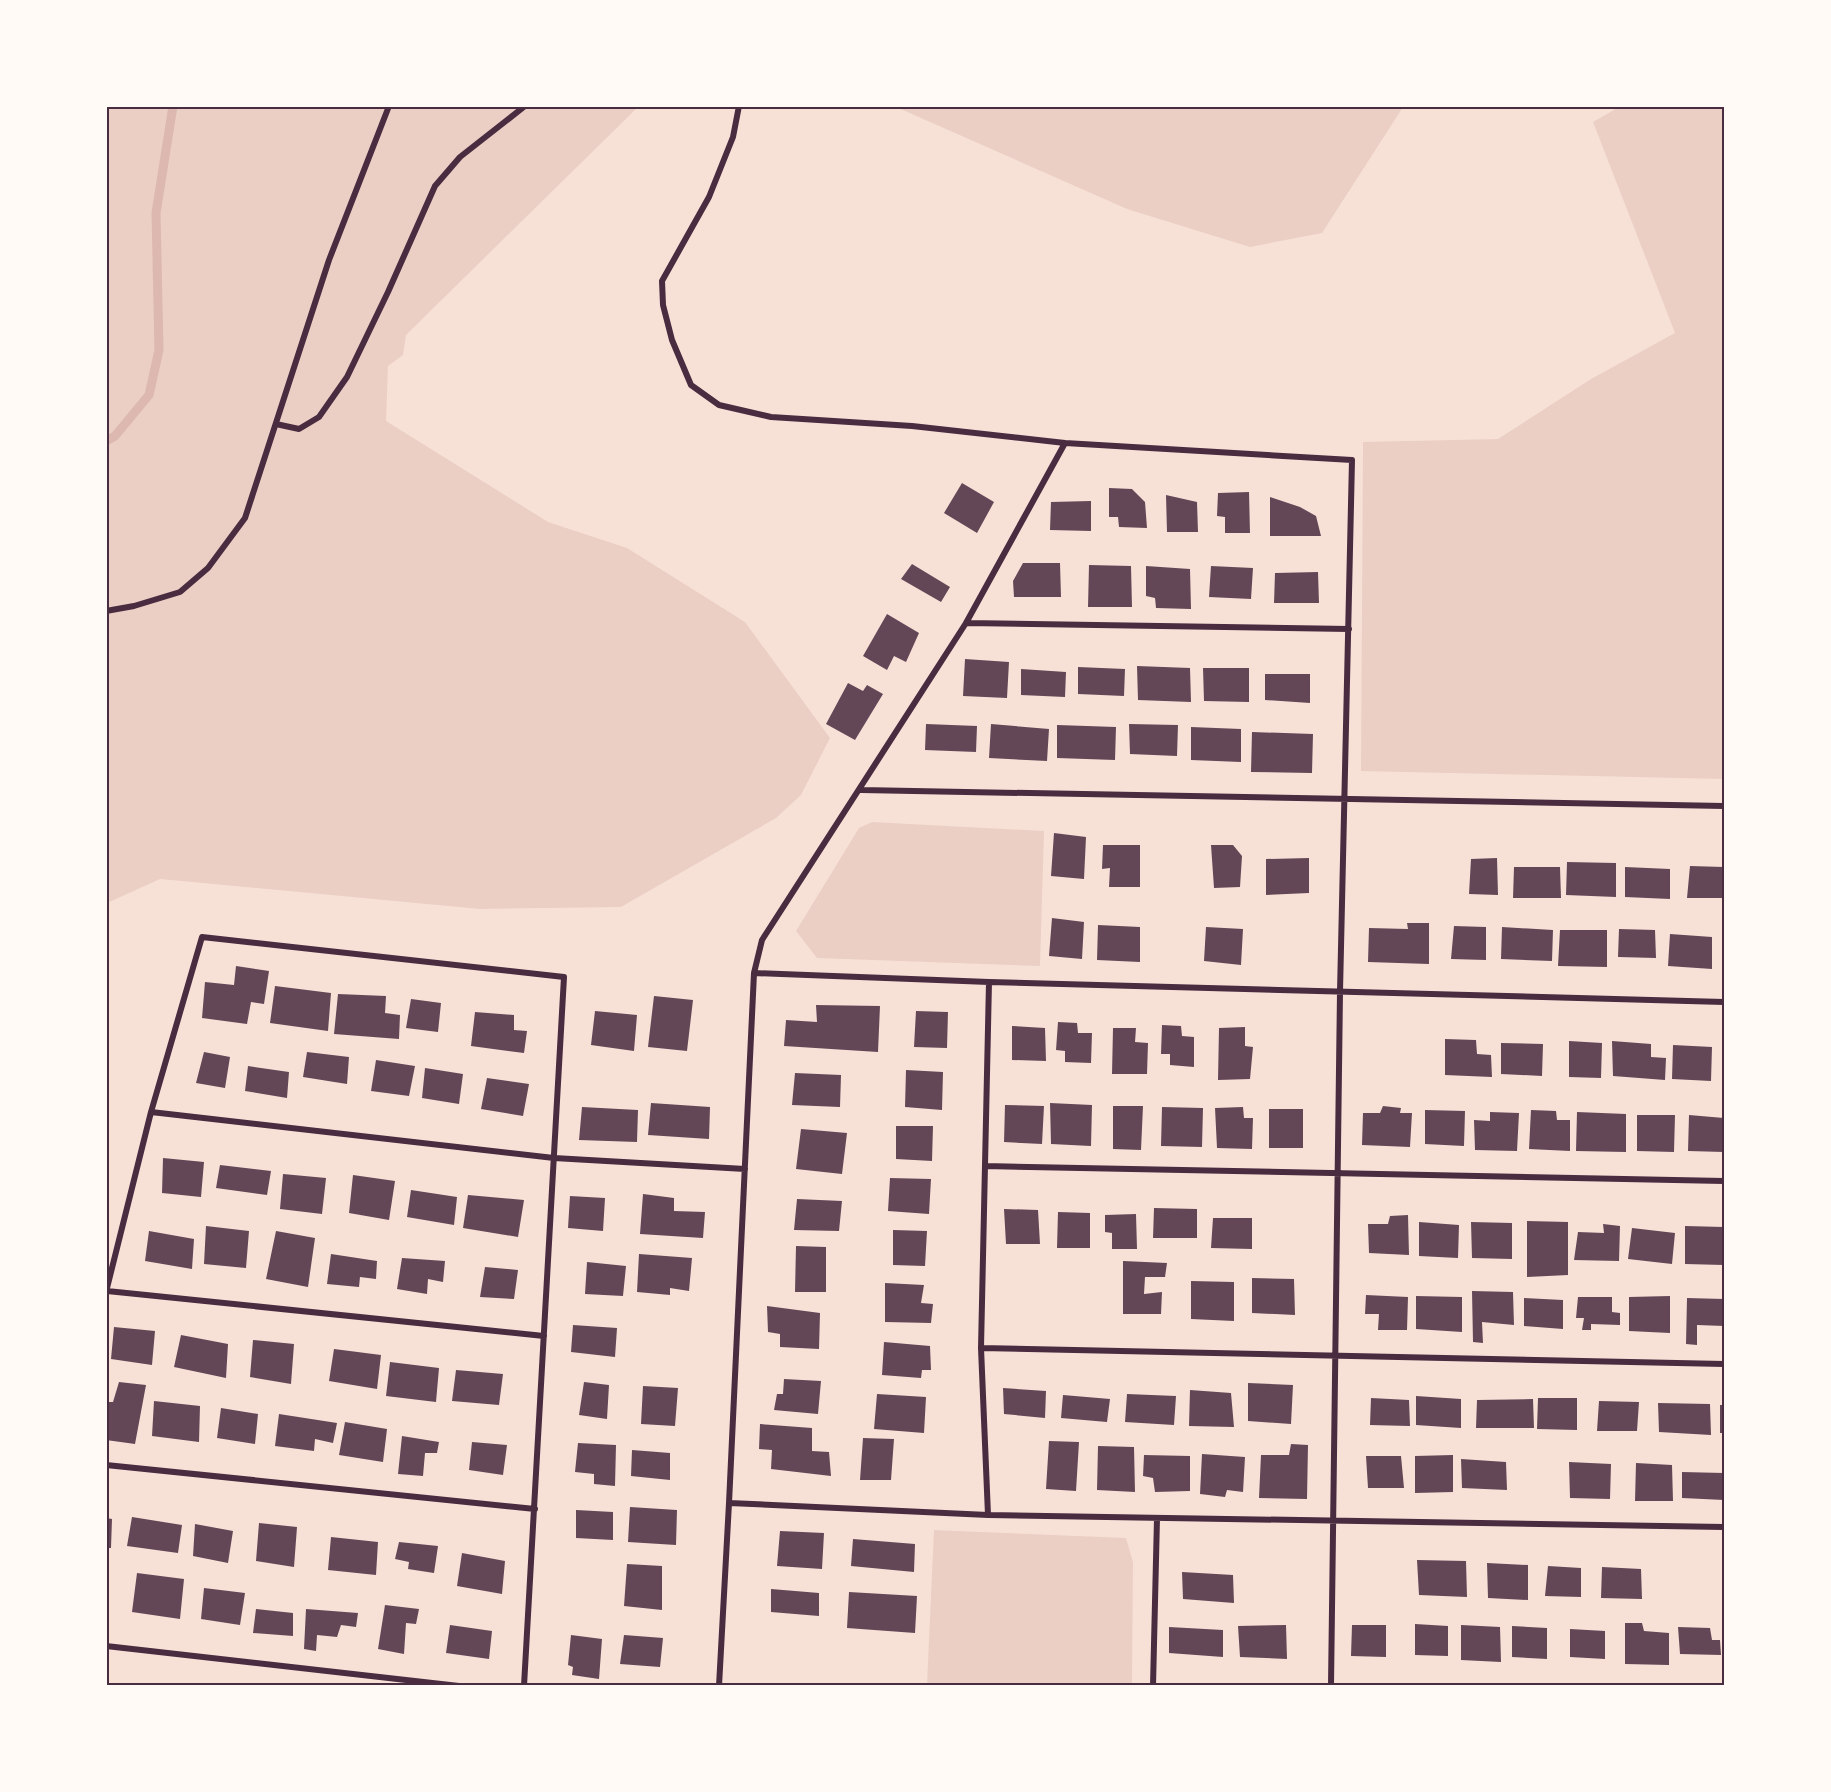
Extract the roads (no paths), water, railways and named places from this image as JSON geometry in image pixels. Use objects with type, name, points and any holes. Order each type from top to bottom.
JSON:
[{"type":"street","points":[[106,611],[134,606],[180,592],[208,568],[244,518],[330,260],[389,106]]},
{"type":"street","points":[[276,424],[299,429],[319,417],[347,377],[435,186],[460,157],[525,106]]},
{"type":"street","points":[[739,106],[733,137],[709,196],[662,281],[663,304],[672,340],[691,385],[719,405],[771,417],[912,426],[1065,443],[1352,460],[1343,798],[1331,1686]]},
{"type":"street","points":[[718,1686],[754,974],[762,940],[861,790],[966,623],[1065,443]]},
{"type":"street","points":[[966,623],[1349,629]]},
{"type":"street","points":[[861,790],[1725,806]]},
{"type":"street","points":[[524,1686],[544,1336],[564,977],[202,937],[151,1112],[107,1291],[544,1336]]},
{"type":"street","points":[[754,974],[1725,1002]]},
{"type":"street","points":[[988,1515],[981,1348],[989,982]]},
{"type":"street","points":[[151,1112],[554,1158],[745,1169]]},
{"type":"street","points":[[985,1166],[1725,1181]]},
{"type":"street","points":[[981,1348],[1725,1364]]},
{"type":"street","points":[[106,1465],[534,1509]]},
{"type":"street","points":[[729,1503],[988,1515],[1725,1527]]},
{"type":"street","points":[[1153,1686],[1156,1518]]},
{"type":"street","points":[[106,1646],[459,1686]]},
{"type":"waterway","points":[[106,441],[115,436],[149,395],[159,350],[156,213],[173,106]]}]
